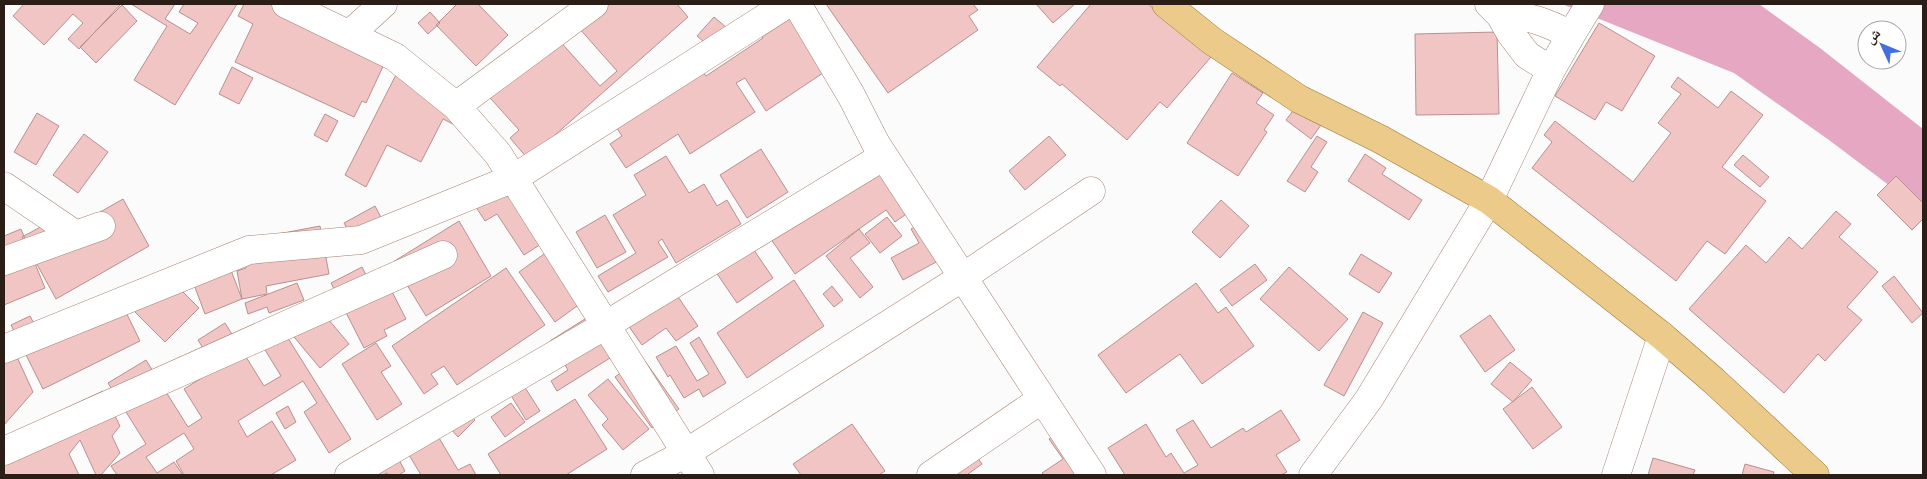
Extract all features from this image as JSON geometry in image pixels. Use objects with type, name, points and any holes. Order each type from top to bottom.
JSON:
[{"type":"main road","points":[[1166,4],[1212,41],[1299,99],[1380,139],[1489,200],[1662,336],[1714,381],[1815,475]]},
{"type":"street","points":[[286,4],[395,57],[456,106],[498,154],[514,178],[693,464]]},
{"type":"street","points":[[350,34],[384,4]]},
{"type":"street","points":[[456,106],[594,4]]},
{"type":"street","points":[[4,349],[249,250],[361,240],[514,178],[787,4]]},
{"type":"street","points":[[797,4],[851,95],[884,156],[1092,475]]},
{"type":"street","points":[[1494,9],[1527,55],[1551,70]]},
{"type":"street","points":[[1494,9],[1544,21],[1581,18]]},
{"type":"street","points":[[1316,474],[1369,399],[1489,200],[1551,70],[1581,18]]},
{"type":"street","points":[[349,475],[606,325],[884,156]]},
{"type":"street","points":[[4,186],[76,235]]},
{"type":"street","points":[[645,475],[693,464],[1091,191]]},
{"type":"street","points":[[4,260],[102,226]]},
{"type":"street","points":[[4,451],[443,255]]},
{"type":"street","points":[[1616,475],[1662,336]]},
{"type":"street","points":[[931,475],[1042,399]]},
{"type":"shaded area","points":[[1562,4],[1759,4],[1820,48],[1923,129],[1923,218],[1902,195],[1829,140],[1734,73]]},
{"type":"building","points":[[24,4],[121,4],[79,49],[68,39],[83,23],[73,14],[44,45],[13,16]]},
{"type":"building","points":[[131,4],[175,4],[165,19],[190,34],[198,23],[179,12],[184,4],[237,4],[175,105],[134,80],[167,26]]},
{"type":"building","points":[[244,4],[294,4],[393,45],[366,103],[362,101],[354,117],[235,62],[253,24],[238,16]]},
{"type":"building","points":[[457,4],[478,4],[508,35],[476,66],[436,25]]},
{"type":"building","points":[[589,4],[677,4],[688,17],[528,159],[510,138],[519,130],[482,89],[549,29],[600,86],[617,71],[571,19]]},
{"type":"building","points":[[826,4],[973,4],[978,10],[969,16],[978,30],[888,93]]},
{"type":"building","points":[[1036,4],[1075,4],[1053,23]]},
{"type":"building","points":[[1091,4],[1148,4],[1211,57],[1167,108],[1160,102],[1127,140],[1062,84],[1060,86],[1037,67]]},
{"type":"building","points":[[122,5],[137,21],[96,63],[80,47]]},
{"type":"building","points":[[791,11],[829,69],[766,111],[745,78],[736,83],[755,112],[690,154],[678,134],[626,168],[610,144],[622,136],[610,118],[696,62],[706,76],[763,38],[759,32]]},
{"type":"building","points":[[430,12],[440,23],[428,34],[418,23]]},
{"type":"building","points":[[714,17],[740,39],[723,58],[697,36]]},
{"type":"building","points":[[1599,23],[1655,56],[1622,111],[1606,102],[1595,120],[1555,96]]},
{"type":"building","points":[[1497,32],[1499,114],[1416,115],[1415,34]]},
{"type":"building","points":[[405,57],[462,106],[453,124],[443,119],[421,162],[387,145],[366,187],[345,175]]},
{"type":"building","points":[[232,67],[253,78],[239,104],[219,94]]},
{"type":"building","points":[[1232,73],[1263,93],[1256,103],[1274,115],[1264,130],[1267,132],[1238,176],[1187,143]]},
{"type":"building","points":[[1678,77],[1718,108],[1731,91],[1763,115],[1722,167],[1766,201],[1725,254],[1707,241],[1676,281],[1532,168],[1552,142],[1544,135],[1555,121],[1633,182],[1671,133],[1658,123],[1681,94],[1671,87]]},
{"type":"building","points":[[1298,104],[1323,122],[1311,139],[1286,120]]},
{"type":"building","points":[[37,113],[59,126],[36,165],[14,152]]},
{"type":"building","points":[[325,114],[338,121],[327,142],[314,135]]},
{"type":"building","points":[[84,134],[108,152],[78,193],[53,175]]},
{"type":"building","points":[[1049,136],[1066,155],[1025,190],[1009,171]]},
{"type":"building","points":[[1317,136],[1327,142],[1311,167],[1318,172],[1305,192],[1287,181]]},
{"type":"building","points":[[761,149],[788,192],[747,218],[720,175]]},
{"type":"building","points":[[876,150],[916,207],[895,222],[886,210],[795,274],[764,229]]},
{"type":"building","points":[[1365,154],[1386,168],[1382,174],[1422,200],[1409,220],[1348,181]]},
{"type":"building","points":[[1743,155],[1769,177],[1760,187],[1734,165]]},
{"type":"building","points":[[666,156],[689,193],[704,184],[717,206],[727,200],[741,224],[676,263],[662,239],[658,242],[668,257],[608,292],[598,276],[636,253],[613,215],[646,195],[634,175]]},
{"type":"building","points":[[508,164],[555,235],[524,255],[497,214],[485,221],[466,192]]},
{"type":"building","points":[[1896,176],[1923,203],[1923,219],[1912,230],[1877,195]]},
{"type":"building","points":[[123,199],[149,246],[56,299],[22,237],[48,223],[74,227]]},
{"type":"building","points":[[1221,200],[1249,226],[1220,258],[1192,232]]},
{"type":"building","points":[[375,206],[392,238],[361,254],[344,223]]},
{"type":"building","points":[[1836,211],[1851,224],[1839,237],[1878,272],[1847,307],[1862,320],[1825,361],[1818,354],[1784,393],[1689,309],[1746,245],[1766,263],[1789,237],[1802,249]]},
{"type":"building","points":[[605,215],[626,252],[597,268],[576,232]]},
{"type":"building","points":[[887,217],[902,236],[880,253],[865,234]]},
{"type":"building","points":[[929,219],[949,255],[903,280],[891,258],[919,243],[911,229]]},
{"type":"building","points":[[459,221],[491,276],[426,316],[393,262]]},
{"type":"building","points":[[320,226],[329,274],[266,286],[267,294],[242,299],[237,271],[246,268],[241,241]]},
{"type":"building","points":[[21,229],[45,288],[4,305],[4,236]]},
{"type":"building","points":[[859,229],[870,243],[850,258],[873,287],[860,298],[826,256]]},
{"type":"building","points":[[745,237],[773,278],[737,303],[709,262]]},
{"type":"building","points":[[558,244],[595,293],[555,322],[519,272]]},
{"type":"building","points":[[224,252],[242,299],[205,314],[187,266]]},
{"type":"building","points":[[1361,254],[1392,273],[1379,293],[1349,274]]},
{"type":"building","points":[[1255,264],[1267,280],[1232,306],[1220,290]]},
{"type":"building","points":[[362,267],[370,283],[384,276],[406,319],[384,330],[387,336],[364,348],[331,283]]},
{"type":"building","points":[[1289,267],[1348,319],[1319,351],[1260,299]]},
{"type":"building","points":[[506,268],[545,325],[457,385],[444,366],[431,374],[438,384],[424,394],[392,346]]},
{"type":"building","points":[[165,274],[199,308],[165,342],[131,308]]},
{"type":"building","points":[[1894,276],[1923,313],[1912,323],[1882,286]]},
{"type":"building","points":[[665,278],[698,326],[676,341],[666,328],[642,345],[618,311]]},
{"type":"building","points":[[794,280],[824,326],[747,378],[717,333]]},
{"type":"building","points":[[297,283],[304,300],[269,313],[267,307],[248,314],[245,303]]},
{"type":"building","points":[[1196,283],[1218,313],[1226,307],[1254,346],[1202,384],[1180,354],[1126,393],[1098,355]]},
{"type":"building","points":[[832,286],[843,300],[834,307],[823,294]]},
{"type":"building","points":[[120,300],[140,341],[43,389],[11,325],[30,316],[42,339]]},
{"type":"building","points":[[313,301],[349,344],[320,368],[284,325]]},
{"type":"building","points":[[607,305],[631,345],[557,391],[551,381],[568,370],[550,341]]},
{"type":"building","points":[[1363,312],[1383,323],[1344,396],[1324,385]]},
{"type":"building","points":[[1490,315],[1515,350],[1485,372],[1460,336]]},
{"type":"building","points":[[225,323],[264,386],[281,376],[259,340],[281,327],[351,439],[329,453],[304,412],[317,403],[303,381],[238,421],[247,437],[272,421],[296,460],[271,475],[184,475],[176,461],[194,449],[184,433],[146,457],[157,473],[174,462],[183,475],[117,475],[111,466],[146,444],[108,383],[146,360],[188,427],[202,418],[184,389],[216,369],[198,340]]},
{"type":"building","points":[[699,337],[726,383],[703,397],[699,389],[684,398],[656,357],[676,346],[697,381],[709,374],[690,343]]},
{"type":"building","points":[[376,343],[391,366],[381,372],[402,404],[377,420],[342,364]]},
{"type":"building","points":[[17,357],[33,392],[4,425],[4,358]]},
{"type":"building","points":[[642,357],[679,409],[652,428],[615,377]]},
{"type":"building","points":[[1510,362],[1532,380],[1513,402],[1491,384]]},
{"type":"building","points":[[517,375],[540,411],[526,420],[504,384]]},
{"type":"building","points":[[608,379],[649,429],[623,450],[602,425],[608,419],[588,395]]},
{"type":"building","points":[[1532,387],[1562,427],[1533,449],[1503,409]]},
{"type":"building","points":[[103,391],[120,426],[112,436],[120,453],[101,475],[96,475],[80,440],[69,454],[79,475],[4,475],[4,437]]},
{"type":"building","points":[[575,399],[607,449],[566,475],[501,475],[488,454]]},
{"type":"building","points":[[460,403],[475,420],[458,437],[442,419]]},
{"type":"building","points":[[511,403],[525,422],[505,437],[491,417]]},
{"type":"building","points":[[288,406],[296,422],[285,429],[276,413]]},
{"type":"building","points":[[1281,410],[1300,440],[1276,455],[1287,472],[1281,475],[1125,475],[1108,448],[1146,424],[1166,457],[1171,453],[1184,473],[1198,465],[1176,430],[1193,420],[1211,448],[1243,428],[1246,432]]},
{"type":"building","points":[[852,424],[885,471],[879,475],[801,475],[793,464]]},
{"type":"building","points":[[432,426],[458,470],[470,464],[476,475],[421,475],[405,448],[398,458],[405,471],[399,475],[386,473],[384,475],[342,475]]},
{"type":"building","points":[[1058,433],[1086,475],[1044,475],[1042,473],[1063,459],[1049,439]]},
{"type":"building","points":[[968,444],[982,464],[969,475],[925,475]]},
{"type":"building","points":[[1653,458],[1695,470],[1693,475],[1648,475]]},
{"type":"building","points":[[1745,464],[1774,472],[1773,475],[1742,475]]}]
